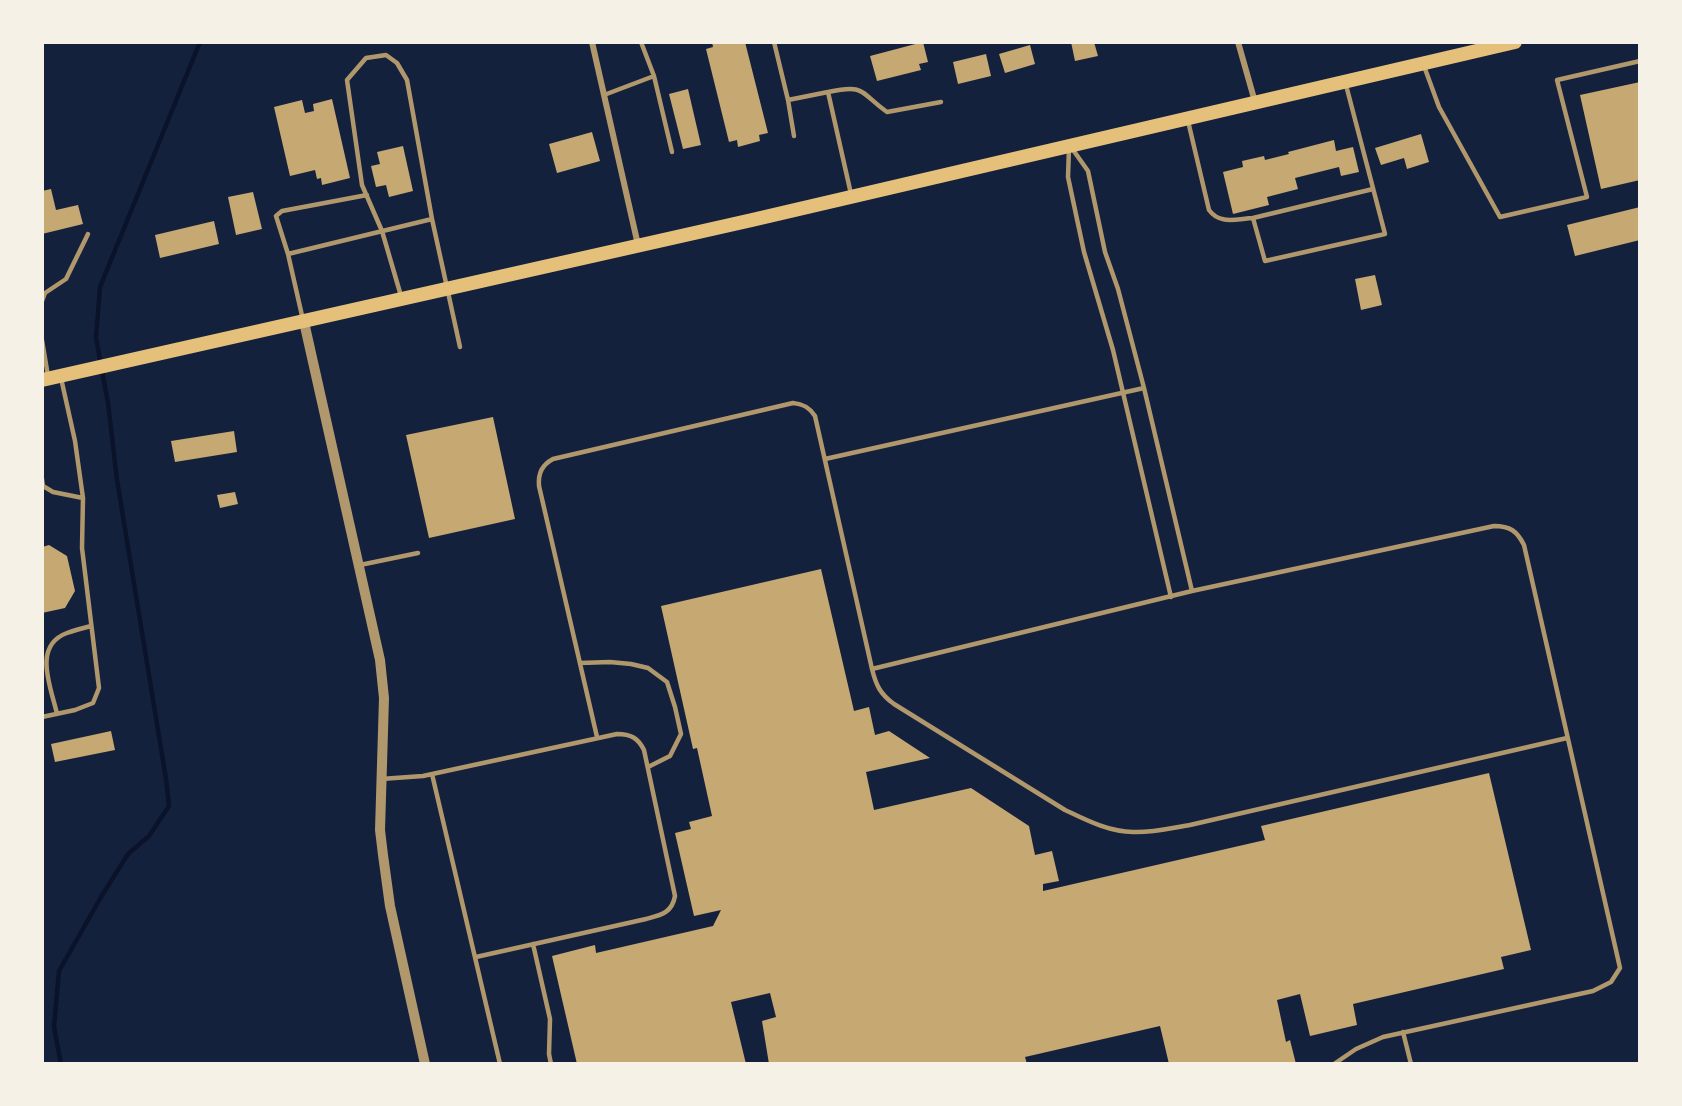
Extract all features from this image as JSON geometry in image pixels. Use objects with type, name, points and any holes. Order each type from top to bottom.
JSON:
[{"type":"main road","points":[[50,378],[304,322],[1515,42]]},
{"type":"street","points":[[592,42],[638,245]]},
{"type":"street","points":[[1238,42],[1255,103]]},
{"type":"street","points":[[304,322],[380,660],[384,698],[380,830],[385,878],[425,1064]]},
{"type":"lane","points":[[641,42],[654,76],[672,152]]},
{"type":"lane","points":[[774,42],[794,136]]},
{"type":"lane","points":[[402,299],[382,231],[363,185],[347,80],[366,58],[386,55],[396,63],[407,80],[432,219],[460,347]]},
{"type":"lane","points":[[1423,64],[1439,107],[1500,217],[1587,197],[1557,80],[1640,61]]},
{"type":"lane","points":[[604,94],[654,76]]},
{"type":"lane","points":[[1253,218],[1265,261],[1385,234],[1345,82]]},
{"type":"lane","points":[[788,100],[849,87],[862,90],[888,111],[941,102]]},
{"type":"lane","points":[[828,92],[851,196]]},
{"type":"lane","points":[[1188,118],[1209,210],[1213,216],[1224,221],[1253,218],[1373,189]]},
{"type":"lane","points":[[1069,145],[1088,171],[1105,252],[1118,290],[1144,388],[1192,591]]},
{"type":"lane","points":[[1069,145],[1068,177],[1084,252],[1123,392],[1171,597]]},
{"type":"lane","points":[[304,322],[288,254],[276,216],[282,212],[367,195]]},
{"type":"lane","points":[[288,254],[432,219]]},
{"type":"lane","points":[[42,301],[45,294],[66,279],[88,234]]},
{"type":"lane","points":[[42,340],[50,378],[75,441],[83,498],[82,548],[99,688],[93,702],[75,710],[42,717]]},
{"type":"lane","points":[[825,459],[1144,388]]},
{"type":"lane","points":[[597,737],[539,486],[540,472],[548,462],[571,455],[794,403],[808,407],[815,416],[872,669],[881,693],[894,704],[1065,810],[1102,826],[1131,832],[1148,832],[1190,825],[1567,738]]},
{"type":"lane","points":[[42,479],[43,486],[53,492],[83,498]]},
{"type":"lane","points":[[872,669],[1192,591],[1494,526],[1505,526],[1514,530],[1524,545],[1620,968],[1611,982],[1593,991],[1371,1041],[1334,1064]]},
{"type":"lane","points":[[360,565],[418,553]]},
{"type":"lane","points":[[57,714],[45,655],[57,639],[66,633],[91,626]]},
{"type":"lane","points":[[580,663],[631,664],[648,668],[667,682],[681,734],[670,756],[648,767]]},
{"type":"lane","points":[[381,778],[432,774],[616,734],[634,736],[640,742],[648,767],[675,896],[670,910],[646,919],[476,957]]},
{"type":"lane","points":[[432,774],[500,1064]]},
{"type":"lane","points":[[533,944],[550,1019],[551,1064]]},
{"type":"lane","points":[[1404,1032],[1411,1064]]},
{"type":"building","points":[[712,42],[745,42],[768,133],[759,135],[760,141],[738,147],[737,140],[729,142],[706,49],[713,47]]},
{"type":"building","points":[[923,42],[928,62],[919,64],[921,70],[877,81],[870,56]]},
{"type":"building","points":[[1071,42],[1094,42],[1098,56],[1075,61]]},
{"type":"building","points":[[1030,45],[1035,64],[1005,73],[999,54]]},
{"type":"building","points":[[986,54],[991,76],[958,84],[953,62]]},
{"type":"building","points":[[1640,82],[1640,180],[1601,189],[1580,95]]},
{"type":"building","points":[[688,89],[701,145],[683,149],[669,94]]},
{"type":"building","points":[[332,99],[350,178],[322,185],[321,178],[317,179],[315,170],[290,176],[274,107],[302,100],[305,113],[314,111],[313,104]]},
{"type":"building","points":[[592,132],[600,161],[557,173],[549,144]]},
{"type":"building","points":[[1421,134],[1429,162],[1407,169],[1404,158],[1381,165],[1375,148]]},
{"type":"building","points":[[1334,140],[1336,151],[1353,147],[1359,172],[1341,176],[1339,167],[1295,178],[1298,189],[1267,197],[1269,205],[1233,214],[1223,172],[1243,167],[1242,161],[1264,156],[1265,160]]},
{"type":"building","points":[[403,146],[413,191],[389,197],[386,185],[376,187],[371,166],[380,164],[377,152]]},
{"type":"building","points":[[51,189],[56,210],[78,205],[83,224],[42,234],[42,191]]},
{"type":"building","points":[[253,192],[262,229],[236,235],[228,197]]},
{"type":"building","points":[[1640,207],[1640,240],[1575,256],[1567,225]]},
{"type":"building","points":[[214,221],[219,244],[160,258],[155,235]]},
{"type":"building","points":[[1375,275],[1382,305],[1361,310],[1355,279]]},
{"type":"building","points":[[493,417],[515,519],[429,538],[406,435]]},
{"type":"building","points":[[234,431],[237,452],[175,462],[171,441]]},
{"type":"building","points":[[235,492],[238,504],[220,508],[217,495]]},
{"type":"building","points":[[49,545],[67,556],[75,591],[65,608],[42,613],[42,547]]},
{"type":"building","points":[[821,569],[854,711],[869,707],[875,735],[889,731],[930,758],[866,772],[874,810],[971,788],[1029,826],[1035,855],[1052,851],[1059,881],[1043,884],[1043,891],[1265,840],[1261,826],[1489,773],[1531,950],[1501,957],[1504,969],[1353,1004],[1357,1025],[1310,1036],[1300,994],[1277,1000],[1286,1042],[1290,1040],[1296,1064],[1169,1064],[1160,1026],[1025,1057],[1027,1064],[769,1064],[762,1021],[776,1017],[770,993],[731,1002],[746,1064],[577,1064],[552,956],[595,945],[596,953],[713,926],[721,910],[694,916],[675,833],[691,829],[689,822],[712,816],[697,748],[693,749],[661,606]]},
{"type":"building","points":[[111,731],[115,750],[55,762],[51,744]]},
{"type":"waterway","points":[[61,1064],[54,1027],[59,971],[128,854],[149,836],[169,806],[117,480],[108,403],[96,338],[100,287],[200,42]]}]
